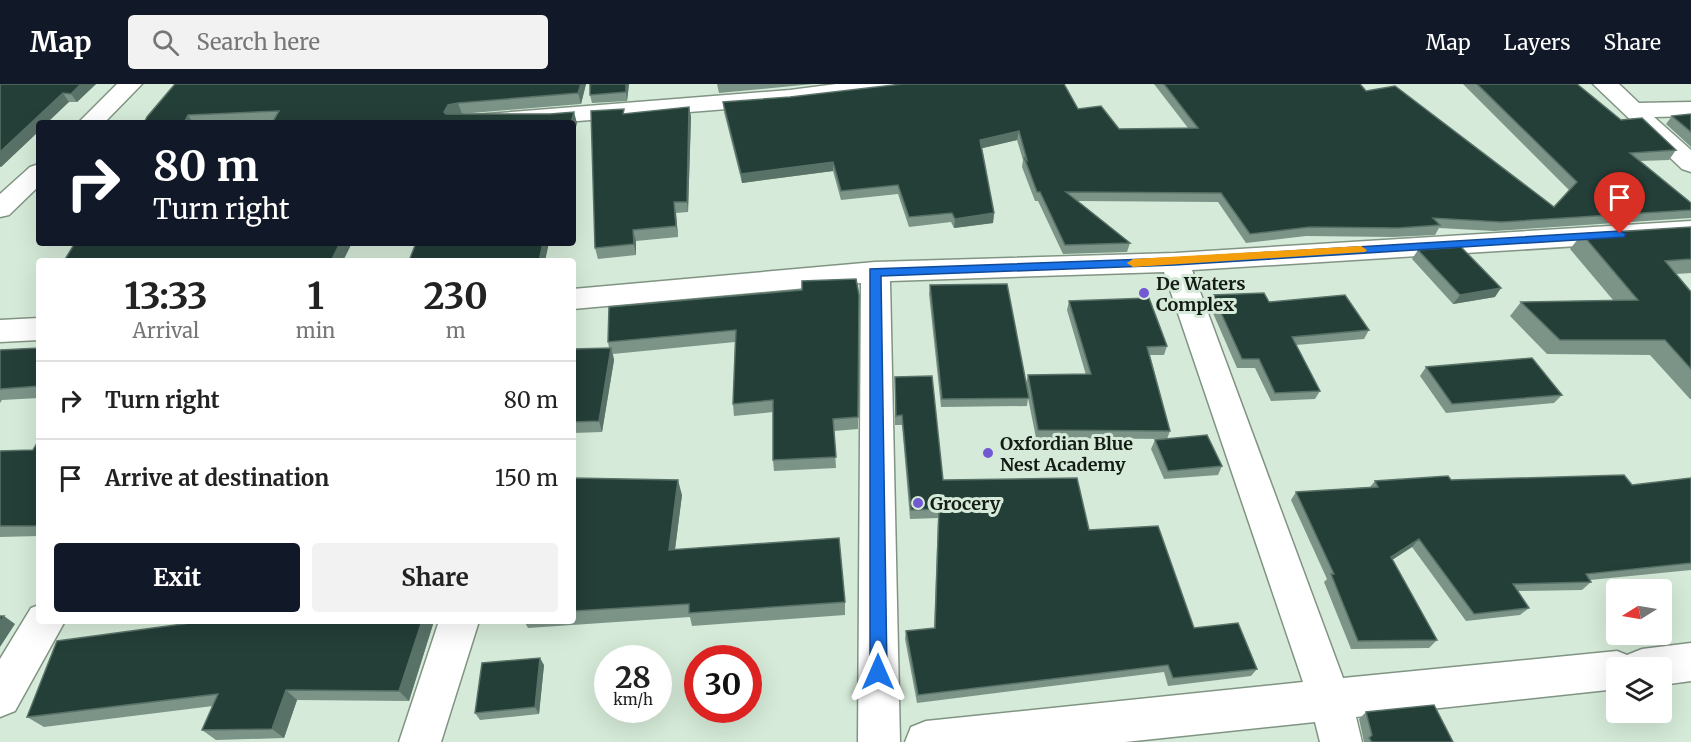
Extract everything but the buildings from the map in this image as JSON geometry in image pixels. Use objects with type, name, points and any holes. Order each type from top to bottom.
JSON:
[{"type":"street","points":[[93,120],[130,84]]},
{"type":"street","points":[[500,120],[790,97],[889,84]]},
{"type":"street","points":[[1605,84],[1691,164]]},
{"type":"street","points":[[1633,110],[1691,109]]},
{"type":"street","points":[[0,209],[36,175]]},
{"type":"street","points":[[576,299],[874,272],[1175,262],[1691,230]]},
{"type":"street","points":[[1175,262],[1330,700],[1341,742]]},
{"type":"street","points":[[874,272],[879,742]]},
{"type":"street","points":[[0,331],[36,329]]},
{"type":"street","points":[[0,697],[43,624]]},
{"type":"street","points":[[420,742],[458,624]]},
{"type":"street","points":[[1672,664],[1691,662]]},
{"type":"street","points":[[926,742],[1606,671]]},
{"type":"slow traffic","points":[[1133,263],[1361,250]]},
{"type":"place","name":"De Waters Complex","points":[[1144,293]]},
{"type":"place","name":"Oxfordian Blue Nest Academy","points":[[988,453]]},
{"type":"place","name":"Grocery","points":[[918,503]]},
{"type":"route","points":[[878,672],[874,272],[1175,262],[1620,234]]}]
